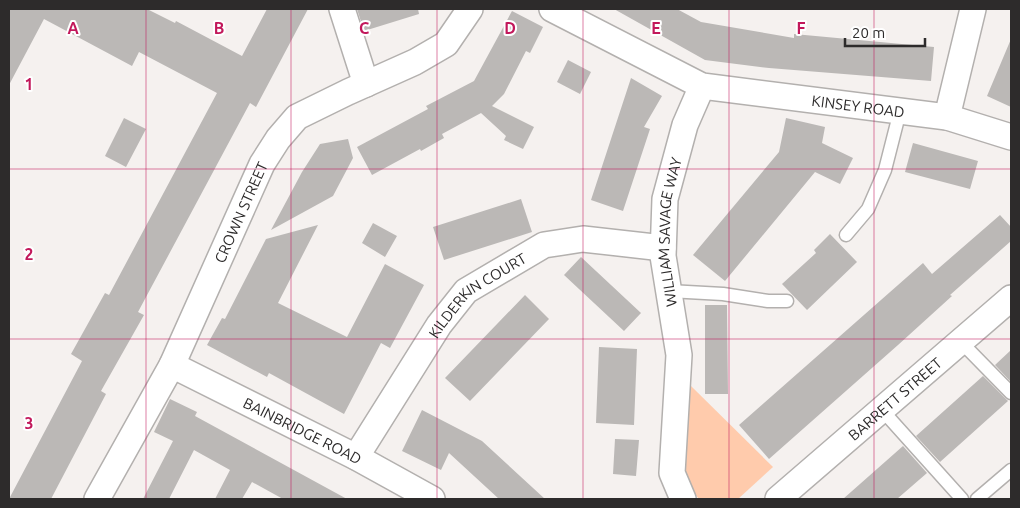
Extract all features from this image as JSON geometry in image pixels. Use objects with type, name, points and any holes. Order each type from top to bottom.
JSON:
[{"type":"street","points":[[342,9],[366,84]]},
{"type":"street","name":"CROWN STREET","points":[[97,499],[172,365],[262,164],[278,139],[297,117],[416,62],[446,44],[470,9]]},
{"type":"street","name":"KINSEY ROAD","points":[[552,9],[702,86],[947,117],[1011,137]]},
{"type":"street","points":[[947,117],[973,9]]},
{"type":"street","name":"WILLIAM SAVAGE WAY","points":[[683,499],[672,473],[679,355],[663,248],[665,199],[686,125],[702,86]]},
{"type":"street","name":"KILDERKIN COURT","points":[[356,457],[439,324],[466,290],[544,245],[583,239],[663,248]]},
{"type":"street","name":"BARRETT STREET","points":[[778,499],[1011,298]]},
{"type":"street","name":"BAINBRIDGE ROAD","points":[[172,365],[356,457],[394,490],[432,499]]},
{"type":"lane","points":[[846,235],[868,209],[885,170],[900,111]]},
{"type":"lane","points":[[669,291],[723,294],[768,301],[787,301]]},
{"type":"lane","points":[[960,342],[1011,394]]},
{"type":"lane","points":[[882,410],[962,499]]},
{"type":"lane","points":[[978,499],[1011,470]]},
{"type":"shaded area","points":[[691,386],[773,467],[738,499],[699,499],[685,483],[687,409]]},
{"type":"building","points":[[9,9],[147,9],[175,23],[176,21],[242,56],[267,9],[308,9],[256,107],[250,103],[138,312],[144,315],[101,391],[106,394],[51,499],[9,499],[82,361],[71,354],[105,293],[109,295],[217,93],[139,52],[132,66],[44,19],[9,85]]},
{"type":"building","points":[[357,9],[418,9],[419,14],[364,31]]},
{"type":"building","points":[[614,9],[677,9],[701,22],[794,38],[794,34],[934,47],[931,81],[769,68],[705,60]]},
{"type":"building","points":[[512,11],[543,27],[530,53],[526,51],[504,94],[492,106],[534,127],[523,149],[504,140],[506,136],[481,113],[442,134],[444,138],[372,175],[357,147],[428,109],[426,106],[474,81]]},
{"type":"building","points":[[1011,39],[1011,107],[987,96]]},
{"type":"building","points":[[568,60],[591,72],[580,94],[557,82]]},
{"type":"building","points":[[631,78],[662,96],[644,127],[650,129],[623,211],[591,200]]},
{"type":"building","points":[[124,118],[146,129],[126,167],[105,156]]},
{"type":"building","points":[[786,118],[825,127],[822,143],[853,158],[840,184],[815,172],[725,281],[693,255],[779,152]]},
{"type":"building","points":[[348,139],[353,158],[333,196],[271,230],[302,172],[320,144]]},
{"type":"building","points":[[913,143],[978,161],[970,189],[905,172]]},
{"type":"building","points":[[521,199],[532,232],[444,260],[433,227]]},
{"type":"building","points":[[1000,215],[1011,227],[1011,241],[950,295],[952,296],[898,345],[769,459],[739,425],[923,263],[932,274]]},
{"type":"building","points":[[373,223],[397,236],[385,257],[362,243]]},
{"type":"building","points":[[318,225],[278,303],[347,337],[385,264],[424,285],[390,348],[381,343],[344,414],[269,373],[267,377],[207,345],[222,318],[225,319],[266,239]]},
{"type":"building","points":[[830,234],[857,262],[807,310],[782,284],[816,253],[814,250]]},
{"type":"building","points":[[581,257],[641,313],[624,331],[564,275]]},
{"type":"building","points":[[525,295],[549,319],[470,401],[445,378]]},
{"type":"building","points":[[705,305],[727,305],[728,394],[705,394]]},
{"type":"building","points":[[599,347],[637,349],[634,425],[596,423]]},
{"type":"building","points":[[1011,350],[1011,382],[995,365]]},
{"type":"building","points":[[983,376],[1008,401],[940,462],[916,436]]},
{"type":"building","points":[[170,399],[197,412],[195,416],[347,499],[283,499],[252,482],[242,499],[215,499],[230,470],[194,450],[169,499],[143,499],[173,441],[154,432]]},
{"type":"building","points":[[422,410],[482,441],[545,499],[499,499],[449,453],[441,470],[402,451]]},
{"type":"building","points":[[615,439],[639,440],[636,476],[613,474]]},
{"type":"building","points":[[903,446],[927,473],[897,499],[843,499]]}]
